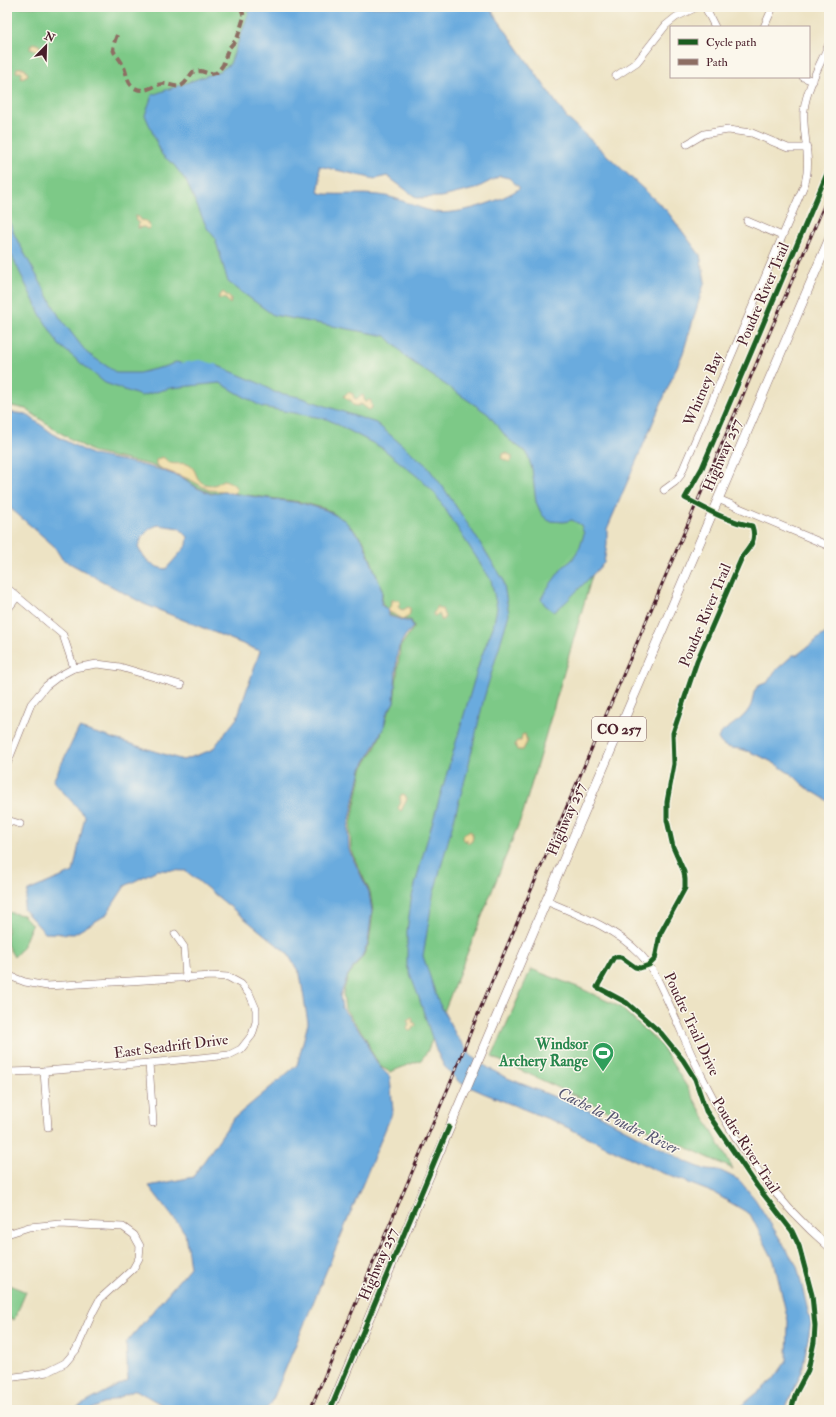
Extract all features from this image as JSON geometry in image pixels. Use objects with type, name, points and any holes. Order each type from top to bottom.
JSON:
[{"type":"main road","name":"Highway 257","points":[[330,1410],[490,1030],[829,240]]},
{"type":"street","points":[[616,76],[637,62],[666,24],[676,17],[697,7]]},
{"type":"street","points":[[705,7],[714,26]]},
{"type":"street","points":[[764,26],[773,7]]},
{"type":"street","name":"Whitney Bay","points":[[664,490],[675,482],[680,476],[806,178],[808,164],[805,109],[806,99],[829,44]]},
{"type":"street","points":[[806,78],[813,81]]},
{"type":"street","points":[[687,144],[704,134],[728,130],[752,133],[788,148],[807,148]]},
{"type":"street","points":[[747,221],[782,236]]},
{"type":"street","points":[[718,499],[829,546]]},
{"type":"street","points":[[7,588],[63,635],[74,668]]},
{"type":"street","points":[[7,610],[18,597]]},
{"type":"street","points":[[7,764],[31,704],[50,683],[74,668],[97,664],[120,667],[181,685]]},
{"type":"street","points":[[7,820],[20,824]]},
{"type":"street","name":"Poudre Trail Drive","points":[[546,901],[588,919],[612,932],[630,945],[646,961],[659,981],[714,1102],[735,1138],[772,1188],[805,1225],[829,1247]]},
{"type":"street","points":[[175,934],[184,947],[186,978]]},
{"type":"street","name":"East Seadrift Drive","points":[[7,975],[25,982],[47,986],[212,976],[228,977],[241,984],[250,995],[256,1009],[256,1022],[252,1035],[241,1049],[228,1056],[44,1071],[7,1072]]},
{"type":"street","points":[[149,1063],[152,1123]]},
{"type":"street","points":[[44,1071],[48,1127]]},
{"type":"street","points":[[7,1234],[29,1227],[60,1224],[123,1227],[134,1235],[140,1246],[139,1258],[133,1269],[100,1299],[76,1350],[65,1363],[47,1372],[30,1376],[7,1378]]},
{"type":"green space","points":[[7,7],[260,7],[225,79],[390,326],[549,454],[601,545],[523,813],[447,1004],[427,1052],[421,1060],[390,1072],[381,1067],[371,1051],[366,1038],[345,1009],[343,993],[348,976],[363,956],[369,943],[373,911],[370,892],[351,851],[350,829],[362,769],[375,748],[384,727],[387,715],[394,702],[400,647],[414,627],[411,620],[405,620],[390,615],[382,604],[382,590],[364,541],[344,520],[326,509],[301,502],[223,492],[211,493],[197,487],[184,478],[151,465],[95,453],[59,432],[26,409],[7,405]]},
{"type":"green space","points":[[7,912],[23,915],[32,925],[23,946],[14,957],[7,945]]},
{"type":"green space","name":"Windsor Archery Range","points":[[531,969],[580,988],[620,1007],[660,1044],[689,1090],[733,1169],[492,1057]]},
{"type":"green space","points":[[10,1285],[26,1292],[14,1320],[7,1317],[7,1293]]},
{"type":"sand","points":[[33,43],[39,45],[43,53],[42,56],[40,56],[37,51],[30,49]]},
{"type":"sand","points":[[17,68],[25,68],[28,75],[22,78],[22,72],[16,72]]},
{"type":"sand","points":[[135,216],[146,221],[150,228],[138,228],[139,223],[136,221]]},
{"type":"sand","points":[[223,292],[231,299],[230,304],[226,299],[218,298]]},
{"type":"sand","points":[[348,392],[353,394],[354,398],[356,399],[363,395],[365,402],[371,401],[372,408],[369,410],[361,404],[357,406],[353,405],[351,400],[348,400],[344,396]]},
{"type":"sand","points":[[506,453],[512,456],[512,460],[510,462],[501,458],[503,454]]},
{"type":"sand","points":[[162,457],[170,463],[189,465],[203,483],[215,485],[223,480],[232,483],[237,490],[231,495],[225,491],[209,490],[189,479],[164,470],[156,465],[156,460]]},
{"type":"sand","points":[[392,600],[399,600],[400,603],[398,607],[400,609],[403,610],[408,607],[410,608],[410,614],[403,619],[389,612],[388,609],[392,604]]},
{"type":"sand","points":[[438,606],[439,609],[442,609],[445,617],[442,621],[439,614],[434,616],[433,614]]},
{"type":"sand","points":[[525,734],[527,742],[523,750],[517,750],[515,744],[517,741],[521,741],[522,735]]},
{"type":"sand","points":[[402,794],[405,795],[407,799],[401,811],[398,808],[401,803],[400,797]]},
{"type":"sand","points":[[469,831],[473,836],[472,841],[467,843],[467,839],[465,841],[463,838],[464,834]]},
{"type":"sand","points":[[412,1017],[412,1022],[415,1023],[416,1026],[409,1031],[407,1029],[409,1024],[407,1020]]},
{"type":"water","points":[[251,7],[489,7],[567,118],[667,211],[700,255],[705,281],[683,353],[607,529],[607,545],[604,563],[566,602],[554,612],[545,605],[541,599],[563,567],[572,560],[580,547],[584,534],[581,525],[572,520],[564,522],[549,521],[542,515],[536,502],[532,469],[527,453],[508,439],[488,414],[408,359],[386,336],[273,315],[228,282],[215,238],[207,228],[186,181],[174,165],[162,155],[145,115],[152,95],[220,71],[230,64]],"holes":[[[319,166],[375,179],[387,176],[417,198],[442,197],[475,189],[500,176],[509,178],[520,188],[502,198],[467,210],[444,213],[428,210],[386,196],[365,194],[324,194],[318,192],[320,182]]]},
{"type":"water","points":[[7,215],[15,236],[60,318],[87,353],[117,373],[139,373],[167,366],[176,362],[195,366],[216,365],[261,384],[274,392],[299,397],[376,423],[426,465],[443,487],[469,526],[503,579],[509,614],[484,698],[467,772],[433,896],[423,956],[438,1001],[456,1035],[472,1057],[490,1069],[505,1077],[595,1113],[689,1163],[706,1170],[721,1171],[739,1180],[755,1199],[797,1266],[811,1323],[802,1371],[785,1410],[736,1410],[773,1380],[787,1360],[788,1321],[774,1261],[750,1214],[714,1193],[655,1170],[556,1122],[459,1082],[444,1066],[436,1050],[407,966],[407,931],[411,900],[481,657],[493,627],[497,608],[491,580],[434,492],[382,448],[327,419],[262,407],[220,383],[171,388],[141,396],[105,383],[59,345],[40,314],[7,246]]},
{"type":"water","points":[[7,412],[26,414],[56,436],[93,455],[158,469],[183,478],[197,488],[211,494],[222,492],[301,503],[326,510],[344,520],[363,541],[382,590],[381,605],[387,609],[389,616],[405,621],[411,621],[413,627],[405,636],[399,647],[397,655],[394,702],[386,715],[384,727],[361,769],[348,829],[349,850],[369,892],[372,911],[368,943],[362,956],[348,975],[340,996],[342,1008],[365,1038],[370,1051],[380,1067],[390,1077],[393,1111],[271,1404],[265,1410],[171,1410],[136,1390],[89,1410],[72,1410],[128,1380],[126,1343],[190,1267],[185,1233],[149,1186],[193,1177],[233,1119],[297,1065],[308,1023],[300,974],[287,953],[186,871],[157,870],[125,886],[106,915],[74,934],[45,933],[23,909],[28,891],[73,872],[85,816],[53,781],[79,728],[183,760],[212,750],[237,718],[260,651],[144,604],[62,559],[54,546],[9,507],[7,507]],"holes":[[[159,525],[179,528],[188,537],[187,545],[166,569],[157,567],[149,562],[138,547],[141,539],[155,526]]]},
{"type":"water","points":[[829,631],[829,802],[803,785],[793,775],[766,759],[744,750],[722,745],[718,738],[724,731],[746,713],[751,705],[755,690],[758,687],[767,683],[775,671],[793,655],[797,655]]},
{"type":"waterway","name":"Cache la Poudre River","points":[[183,368],[200,365],[214,369]]},
{"type":"railway","points":[[310,1410],[829,194]]},
{"type":"marked path","points":[[117,35],[113,49],[123,65],[129,82],[133,87],[145,90],[162,84],[181,86],[193,72],[201,71],[210,74],[216,73],[220,69],[223,65],[228,49],[237,39],[244,17],[241,7]]},
{"type":"cycle path","name":"Poudre River Trail","points":[[791,1410],[796,1393],[808,1370],[814,1342],[815,1326],[812,1295],[799,1246],[792,1231],[757,1186],[706,1111],[695,1079],[683,1060],[661,1033],[627,1003],[597,987],[614,957],[621,957],[635,967],[640,968],[649,965],[655,959],[660,934],[685,888],[684,872],[673,847],[667,820],[667,802],[674,764],[673,733],[697,661],[742,557],[752,543],[754,535],[752,526],[725,518],[685,498],[702,468],[829,169]]},
{"type":"cycle path","points":[[330,1410],[449,1127]]},
{"type":"place","name":"Windsor Archery Range","points":[[603,1072]]}]
